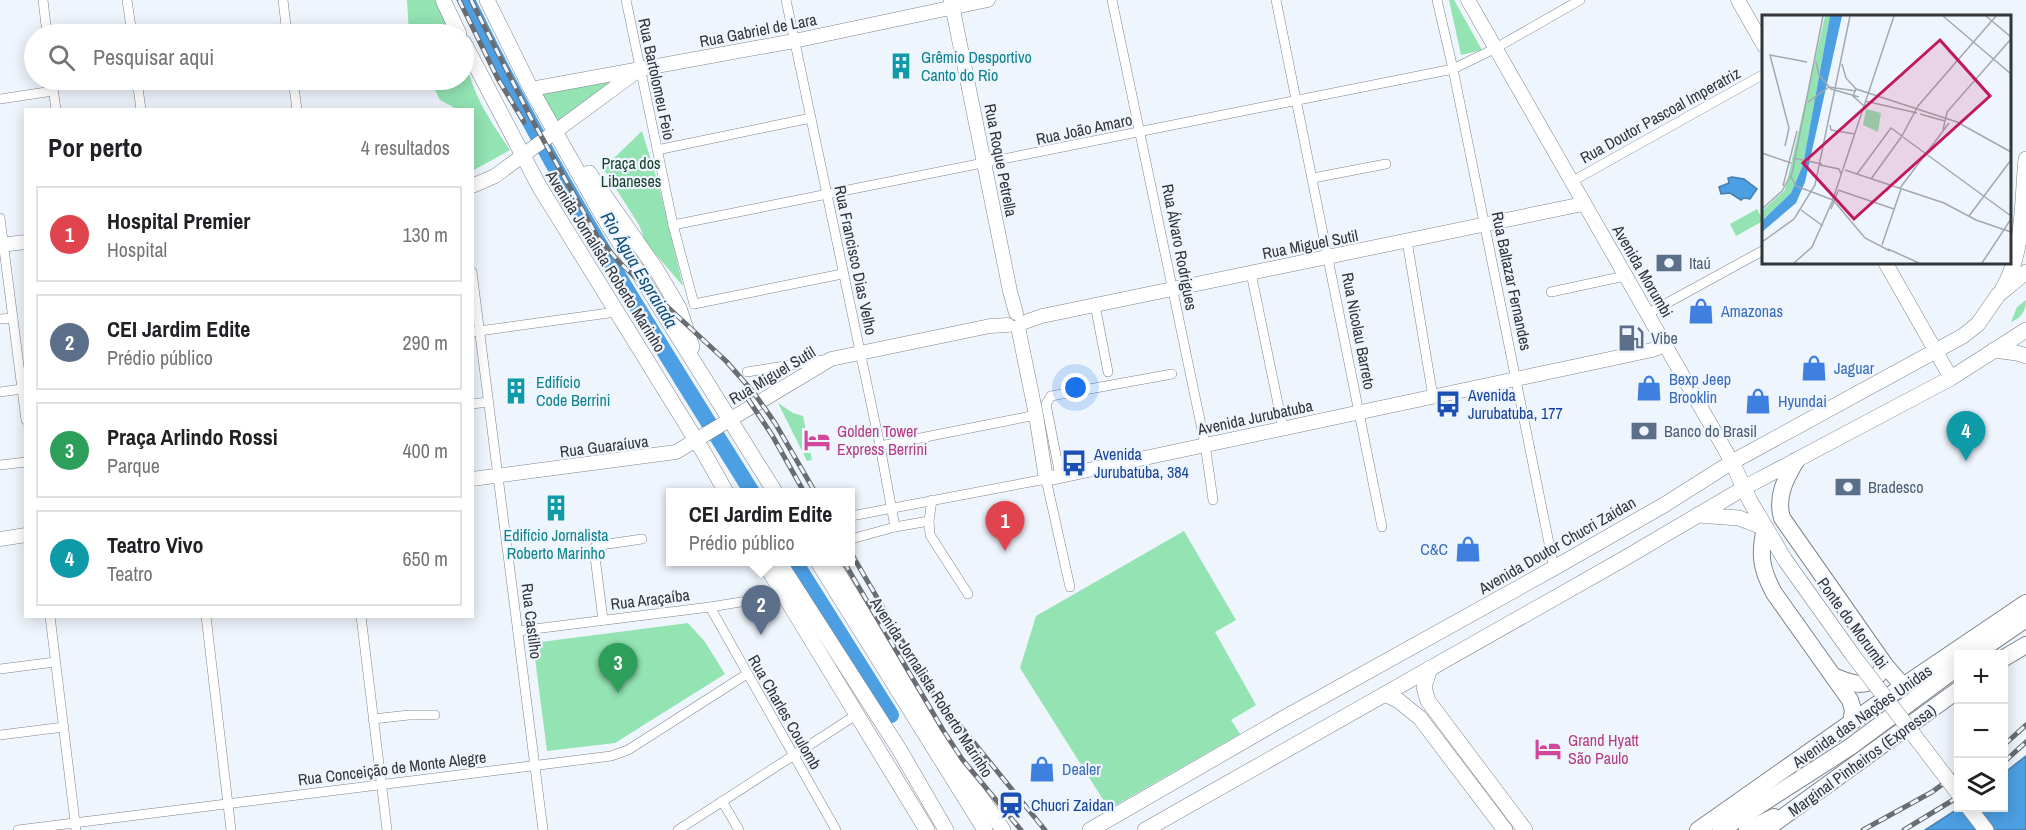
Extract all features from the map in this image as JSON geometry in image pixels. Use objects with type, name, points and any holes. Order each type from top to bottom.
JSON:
[{"type":"highway","points":[[1796,461],[1785,478],[1780,497],[1782,518],[1885,665],[1903,686]]},
{"type":"highway","points":[[1765,528],[1761,550],[1764,575],[1774,593],[1850,700],[1853,710],[1851,723]]},
{"type":"highway","name":"Avenida das Nações Unidas","points":[[1698,830],[2026,603]]},
{"type":"highway","points":[[1981,650],[2026,619]]},
{"type":"highway","points":[[2008,656],[2026,645]]},
{"type":"highway","points":[[1833,676],[1852,683],[1868,683],[1875,679],[1885,665]]},
{"type":"highway","points":[[1733,828],[1954,671]]},
{"type":"highway","name":"Marginal Pinheiros (Expressa)","points":[[1765,830],[1954,694]]},
{"type":"highway","points":[[1733,828],[1797,807]]},
{"type":"main road","name":"Avenida Jornalista Roberto Marinho","points":[[443,0],[453,24]]},
{"type":"main road","name":"Avenida Jornalista Roberto Marinho","points":[[487,0],[551,135],[701,373],[726,422],[773,488]]},
{"type":"main road","name":"Avenida Jornalista Roberto Marinho","points":[[474,64],[616,312],[701,438],[724,488]]},
{"type":"main road","points":[[1998,295],[2009,275],[2019,235],[2026,159]]},
{"type":"main road","name":"Avenida Doutor Chucri Zaidan","points":[[1090,830],[1284,718],[1664,505],[1732,462],[1809,418],[1963,336],[1978,324],[1998,295],[2026,272]]},
{"type":"main road","points":[[2012,338],[2026,323]]},
{"type":"main road","points":[[1145,830],[1620,561],[1743,488],[1951,378],[2026,330]]},
{"type":"main road","points":[[1994,350],[2017,352],[2026,356]]},
{"type":"main road","name":"Avenida Morumbi","points":[[1732,462],[1743,488],[1785,560]]},
{"type":"main road","points":[[713,468],[728,488]]},
{"type":"main road","points":[[1698,515],[1739,518],[1765,528]]},
{"type":"main road","name":"Ponte do Morumbi","points":[[1785,560],[1852,654],[1954,787]]},
{"type":"main road","points":[[767,566],[927,830]]},
{"type":"main road","points":[[783,566],[899,749],[946,830]]},
{"type":"main road","points":[[821,566],[985,830]]},
{"type":"main road","name":"Avenida Jornalista Roberto Marinho","points":[[834,566],[934,729],[1003,830]]},
{"type":"main road","points":[[1430,668],[1425,680],[1426,698],[1525,830]]},
{"type":"main road","points":[[1385,694],[1410,708],[1430,730],[1505,830]]},
{"type":"main road","points":[[1410,708],[1418,698],[1426,698]]},
{"type":"main road","points":[[1973,812],[1986,830]]},
{"type":"street","points":[[43,0],[46,24]]},
{"type":"street","points":[[128,0],[131,24]]},
{"type":"street","points":[[283,0],[286,24]]},
{"type":"street","name":"Rua Bartolomeu Feio","points":[[626,0],[673,225],[694,304],[842,274]]},
{"type":"street","name":"Rua Francisco Dias Velho","points":[[786,0],[895,527]]},
{"type":"street","name":"Rua Gabriel de Lara","points":[[531,89],[794,41],[952,4],[988,0]]},
{"type":"street","name":"Rua Álvaro Rodrigues","points":[[1112,0],[1205,444],[1213,500]]},
{"type":"street","name":"Rua Nicolau Barreto","points":[[1276,0],[1382,527]]},
{"type":"street","name":"Rua Baltazar Fernandes","points":[[1437,0],[1485,224],[1554,568]]},
{"type":"street","name":"Avenida Morumbi","points":[[1468,0],[1732,462]]},
{"type":"street","name":"Rua João Amaro","points":[[673,225],[1453,69],[1496,48],[1580,0]]},
{"type":"street","points":[[1738,0],[1762,42]]},
{"type":"street","name":"Rua Roque Petrella","points":[[952,4],[1014,320],[1053,477],[1070,587]]},
{"type":"street","name":"Rua Gabriel de Lara","points":[[474,185],[495,176],[640,69]]},
{"type":"street","name":"Rua Doutor Pascoal Imperatriz","points":[[1571,182],[1762,75]]},
{"type":"street","points":[[138,90],[141,108]]},
{"type":"street","points":[[294,90],[297,108]]},
{"type":"street","points":[[0,99],[53,91],[56,108]]},
{"type":"street","points":[[657,150],[811,118]]},
{"type":"street","points":[[1313,178],[1386,164]]},
{"type":"street","name":"Rua Miguel Sutil","points":[[747,372],[831,359],[1583,204]]},
{"type":"street","points":[[0,218],[24,404]]},
{"type":"street","points":[[1407,241],[1434,397]]},
{"type":"street","points":[[2,244],[24,242]]},
{"type":"street","points":[[1647,314],[1762,251]]},
{"type":"street","points":[[1886,264],[1951,378]]},
{"type":"street","points":[[1251,273],[1283,428]]},
{"type":"street","points":[[1551,292],[1625,276]]},
{"type":"street","name":"Rua Castilho","points":[[474,302],[476,332],[498,476],[543,830]]},
{"type":"street","points":[[1095,305],[1108,372]]},
{"type":"street","points":[[476,332],[616,312]]},
{"type":"street","points":[[0,319],[13,318]]},
{"type":"street","name":"Avenida Jurubatuba","points":[[855,515],[1053,477],[1360,413],[1652,350],[1665,345]]},
{"type":"street","name":"Rua Miguel Sutil","points":[[726,422],[831,359]]},
{"type":"street","points":[[1053,477],[1046,404],[1051,396],[1172,375]]},
{"type":"street","points":[[0,392],[22,389]]},
{"type":"street","points":[[474,404],[488,402]]},
{"type":"street","points":[[880,446],[1036,416]]},
{"type":"street","name":"Rua Guaraíuva","points":[[474,479],[676,452],[726,422]]},
{"type":"street","points":[[0,465],[24,462]]},
{"type":"street","points":[[932,500],[930,535],[968,594]]},
{"type":"street","points":[[855,538],[929,521]]},
{"type":"street","points":[[0,539],[24,536]]},
{"type":"street","points":[[603,620],[595,547],[642,539]]},
{"type":"street","name":"Rua Araçaíba","points":[[518,630],[710,608],[784,595]]},
{"type":"street","name":"Rua Charles Coulomb","points":[[710,608],[836,830]]},
{"type":"street","points":[[50,618],[76,826]]},
{"type":"street","points":[[206,618],[231,830]]},
{"type":"street","points":[[360,618],[387,830]]},
{"type":"street","points":[[0,669],[56,662]]},
{"type":"street","name":"Rua Conceição de Monte Alegre","points":[[18,830],[76,826],[618,754],[747,674]]},
{"type":"street","points":[[373,719],[409,714],[435,715]]},
{"type":"street","points":[[678,830],[856,715]]},
{"type":"street","points":[[0,735],[64,727]]},
{"type":"street","points":[[722,801],[739,830]]},
{"type":"green space","points":[[407,0],[438,0],[447,24],[408,24]]},
{"type":"green space","points":[[1449,0],[1454,0],[1482,50],[1461,55]]},
{"type":"green space","points":[[637,71],[556,131],[533,90]]},
{"type":"green space","points":[[474,87],[482,105],[510,150],[474,170],[474,108],[453,108],[440,100],[435,90],[474,90]]},
{"type":"green space","name":"Praça dos Libaneses","points":[[642,131],[660,190],[683,286],[646,243],[639,225],[601,165],[615,157]]},
{"type":"green space","points":[[1757,209],[1762,219],[1762,222],[1736,236],[1730,224]]},
{"type":"green space","points":[[2026,300],[2022,314],[2011,322],[2017,307]]},
{"type":"green space","points":[[778,403],[793,413],[803,416],[812,460],[807,461]]},
{"type":"green space","points":[[1184,531],[1236,620],[1215,632],[1256,705],[1231,720],[1240,734],[1109,809],[1020,668],[1036,616]]},
{"type":"green space","points":[[688,623],[705,642],[725,674],[615,743],[547,751],[533,643]]},
{"type":"water","points":[[1728,178],[1744,179],[1757,189],[1750,199],[1741,200],[1730,193],[1721,194],[1719,187],[1729,183]]},
{"type":"water","points":[[2026,756],[2026,830],[1925,830],[1954,811],[2008,812],[2008,770]]},
{"type":"waterway","name":"Rio Água Espraiada","points":[[467,0],[499,64],[567,188],[639,311],[750,488]]},
{"type":"waterway","name":"Rio Água Espraiada","points":[[798,566],[891,715]]},
{"type":"railway","points":[[459,0],[471,24]]},
{"type":"railway","points":[[471,0],[530,116],[597,236],[619,262],[726,361],[754,393],[775,423],[813,488]]},
{"type":"railway","points":[[474,30],[498,79],[524,122]]},
{"type":"railway","points":[[748,399],[772,435],[802,488]]},
{"type":"railway","points":[[855,560],[931,690],[1045,830]]},
{"type":"railway","points":[[846,566],[962,759],[1021,830]]},
{"type":"railway","points":[[2008,741],[2026,725]]},
{"type":"railway","points":[[2008,758],[2026,742]]},
{"type":"railway","points":[[1863,830],[1932,792],[1954,776]]},
{"type":"railway","points":[[1904,830],[1954,799]]},
{"type":"place","name":"Grêmio Desportivo Canto do Rio","points":[[901,66]]},
{"type":"place","name":"Itaú","points":[[1669,263]]},
{"type":"place","name":"Amazonas","points":[[1701,311]]},
{"type":"place","name":"Vibe","points":[[1631,338]]},
{"type":"place","name":"Jaguar","points":[[1814,368]]},
{"type":"place","name":"Bexp Jeep Brooklin","points":[[1649,388]]},
{"type":"place","name":"Edifício Code Berrini","points":[[516,391]]},
{"type":"place","name":"Hyundai","points":[[1758,401]]},
{"type":"place","name":"Avenida Jurubatuba, 177","points":[[1448,404]]},
{"type":"place","name":"Banco do Brasil","points":[[1644,431]]},
{"type":"place","name":"Golden Tower Express Berrini","points":[[817,440]]},
{"type":"place","name":"Teatro Vivo","points":[[1966,461]]},
{"type":"place","name":"Avenida Jurubatuba, 384","points":[[1074,463]]},
{"type":"place","name":"Bradesco","points":[[1848,487]]},
{"type":"place","name":"Edifício Jornalista Roberto Marinho","points":[[556,508]]},
{"type":"place","name":"C&C","points":[[1468,549]]},
{"type":"place","name":"Hospital Premier","points":[[1005,551]]},
{"type":"place","name":"CEI Jardim Edite","points":[[761,635]]},
{"type":"place","name":"Praça Arlindo Rossi","points":[[618,693]]},
{"type":"place","name":"Grand Hyatt São Paulo","points":[[1548,749]]},
{"type":"place","name":"Dealer","points":[[1042,769]]},
{"type":"place","name":"Chucri Zaidan","points":[[1011,805]]}]
